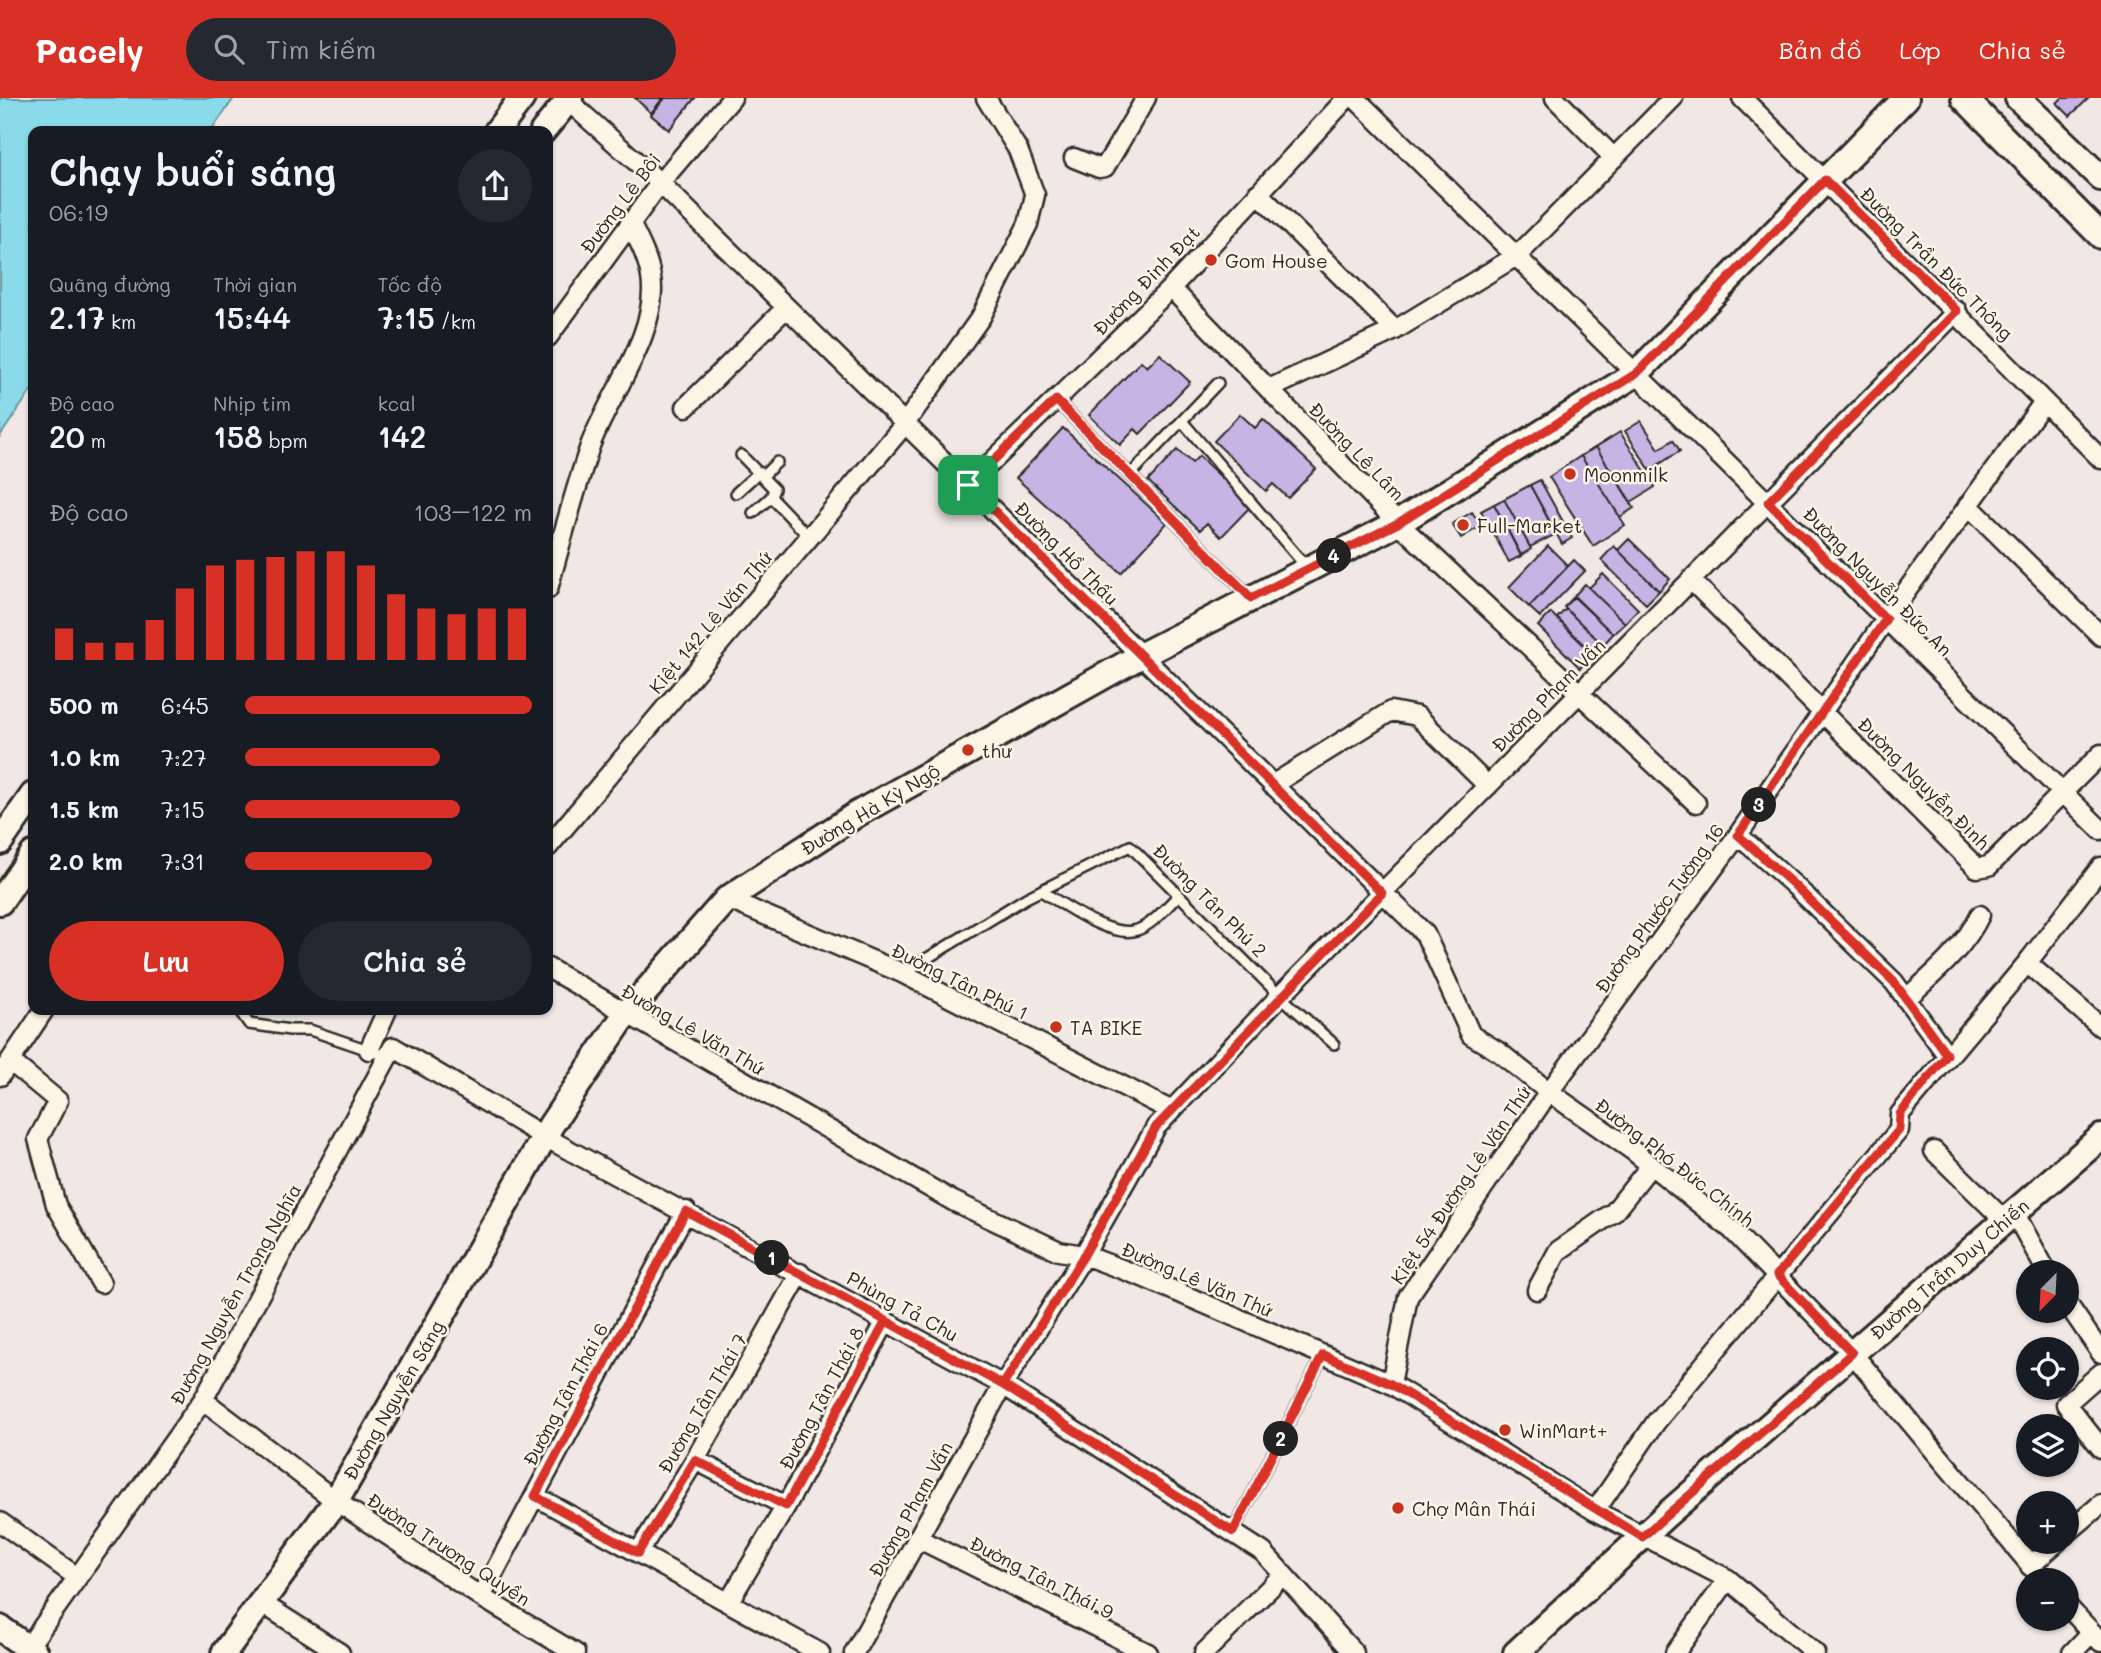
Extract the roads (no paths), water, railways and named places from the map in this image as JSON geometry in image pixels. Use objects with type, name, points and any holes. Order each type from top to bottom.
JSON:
[{"type":"street","points":[[501,126],[522,98]]},
{"type":"street","name":"Đường Lê Bôi","points":[[553,330],[660,183],[732,98]]},
{"type":"street","name":"Kiệt 142 Lê Văn Thứ","points":[[553,841],[904,425],[981,317],[1028,224],[1035,195],[1018,150],[986,98]]},
{"type":"street","points":[[1074,158],[1099,168],[1105,167],[1146,98]]},
{"type":"street","name":"Đường Đinh Đạt","points":[[968,485],[1171,288],[1347,98]]},
{"type":"street","name":"Đường Nguyễn Đức An","points":[[1355,98],[2101,830]]},
{"type":"street","points":[[1555,98],[1614,158]]},
{"type":"street","points":[[1269,389],[1395,330],[1518,255],[1673,98]]},
{"type":"street","name":"Đường Trần Đức Thông","points":[[1742,98],[1957,311],[2043,404],[2101,459]]},
{"type":"street","name":"Đường Hà Kỳ Ngộ","points":[[543,1136],[625,1015],[727,899],[857,814],[1140,656],[1398,523],[1637,373],[1906,98]]},
{"type":"street","points":[[1964,98],[2101,236]]},
{"type":"street","points":[[2018,98],[2101,178]]},
{"type":"street","points":[[547,126],[568,99]]},
{"type":"street","name":"Đường Hồ Thấu","points":[[568,99],[660,183],[1382,893]]},
{"type":"street","points":[[1258,193],[1395,330]]},
{"type":"street","points":[[553,572],[591,444],[638,344],[649,311],[652,279],[644,251],[630,223]]},
{"type":"street","name":"Đường Lê Lâm","points":[[1171,288],[1398,523],[1696,803]]},
{"type":"street","points":[[686,407],[786,308]]},
{"type":"street","name":"Đường Phạm Vấn","points":[[854,1653],[1003,1385],[1084,1255],[1143,1146],[1170,1110],[1957,311]]},
{"type":"street","name":"Đường Phước Tường 16","points":[[1549,1092],[1738,835],[1886,619],[2043,404]]},
{"type":"street","points":[[1968,505],[2101,636]]},
{"type":"street","name":"Đường Nguyễn Đình","points":[[1691,580],[1978,868],[1989,866],[2101,754]]},
{"type":"street","points":[[1272,785],[1391,711],[1404,711],[1417,716],[1488,786]]},
{"type":"street","points":[[0,842],[28,802]]},
{"type":"street","points":[[1738,835],[1804,894],[1894,982],[1947,1055]]},
{"type":"street","points":[[0,902],[28,861]]},
{"type":"street","points":[[1595,1511],[1656,1422],[1899,1130],[1900,1114],[2027,963],[2101,867]]},
{"type":"street","name":"Đường Phó Đức Chính","points":[[1382,893],[1425,934],[1471,1035],[1499,1052],[1731,1229],[1852,1353],[2029,1566]]},
{"type":"street","name":"Đường Tân Phú 1","points":[[727,899],[902,973],[1170,1110]]},
{"type":"street","points":[[1906,999],[1955,954],[1980,915]]},
{"type":"street","points":[[2027,963],[2101,1027]]},
{"type":"street","name":"Đường Lê Văn Thứ","points":[[553,971],[625,1015],[953,1201],[1059,1251],[1084,1255],[1391,1384],[1595,1511],[1728,1579],[1815,1653]]},
{"type":"street","points":[[41,1015],[5,1069],[58,1101],[39,1136],[41,1150],[56,1205],[101,1283]]},
{"type":"street","points":[[369,1050],[385,1015]]},
{"type":"street","name":"Phùng Tả Chu","points":[[391,1052],[1003,1385],[1263,1552],[1353,1653]]},
{"type":"street","name":"Đường Nguyễn Trọng Nghĩa","points":[[29,1651],[77,1577],[203,1400],[391,1052]]},
{"type":"street","name":"Kiệt 54 Đường Lê Văn Thứ","points":[[1391,1384],[1408,1297],[1549,1092]]},
{"type":"street","name":"Đường Nguyễn Sáng","points":[[224,1653],[336,1500],[543,1136]]},
{"type":"street","name":"Đường Trần Duy Chiến","points":[[1516,1653],[1642,1537],[2101,1137]]},
{"type":"street","points":[[1934,1151],[2009,1216],[2039,1260]]},
{"type":"street","points":[[1537,1290],[1558,1251],[1614,1212],[1651,1166]]},
{"type":"street","name":"Đường Tân Thái 6","points":[[481,1597],[686,1211]]},
{"type":"street","name":"Đường Tân Thái 7","points":[[638,1553],[695,1460],[800,1273]]},
{"type":"street","name":"Đường Tân Thái 8","points":[[729,1603],[786,1506],[886,1321]]},
{"type":"street","points":[[2079,1321],[2101,1353]]},
{"type":"street","points":[[2101,1373],[2066,1404],[2101,1448]]},
{"type":"street","name":"Đường Trương Quyền","points":[[203,1400],[336,1500],[481,1597],[575,1653]]},
{"type":"street","points":[[695,1460],[786,1506]]},
{"type":"street","points":[[535,1496],[820,1653]]},
{"type":"street","points":[[2079,1523],[2101,1504]]},
{"type":"street","points":[[0,1522],[77,1577]]},
{"type":"street","name":"Đường Tân Thái 9","points":[[918,1538],[1148,1653]]},
{"type":"street","points":[[2029,1566],[2043,1554]]},
{"type":"street","points":[[1204,1653],[1282,1576]]},
{"type":"street","points":[[1675,1653],[1728,1579]]},
{"type":"street","points":[[260,1602],[340,1653]]},
{"type":"street","points":[[2072,1653],[2096,1638],[2079,1619]]},
{"type":"street","points":[[0,1628],[29,1651]]},
{"type":"lane","points":[[1130,475],[1218,383]]},
{"type":"lane","points":[[1056,400],[1251,598]]},
{"type":"lane","points":[[1182,421],[1308,569]]},
{"type":"lane","points":[[741,455],[774,489],[771,497],[753,513]]},
{"type":"lane","points":[[736,493],[777,462]]},
{"type":"lane","points":[[771,497],[809,537]]},
{"type":"lane","name":"Đường Tân Phú 2","points":[[902,973],[1041,891],[1130,846],[1280,996],[1334,1044]]},
{"type":"lane","points":[[1041,891],[1100,925],[1129,932],[1146,925],[1179,895]]},
{"type":"lane","points":[[243,1015],[249,1024],[310,1030],[369,1050],[391,1052]]},
{"type":"lane","points":[[1233,1532],[1323,1355]]},
{"type":"water","points":[[0,98],[234,98],[214,126],[28,126],[28,395],[0,436]]},
{"type":"place","name":"Gom House","points":[[1211,260]]},
{"type":"place","name":"Moonmilk","points":[[1570,474]]},
{"type":"place","name":"Full-Market","points":[[1463,525]]},
{"type":"place","name":"thư","points":[[968,750]]},
{"type":"place","name":"TA BIKE","points":[[1056,1027]]},
{"type":"place","name":"WinMart+","points":[[1505,1430]]},
{"type":"place","name":"Chợ Mân Thái","points":[[1398,1508]]}]
